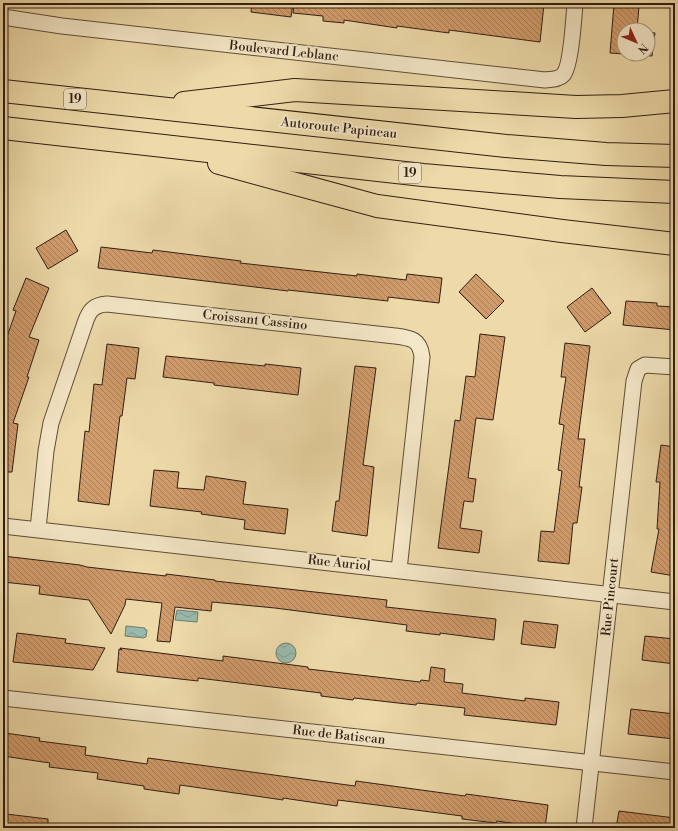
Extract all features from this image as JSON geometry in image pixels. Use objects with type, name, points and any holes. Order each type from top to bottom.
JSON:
[{"type":"highway","points":[[148,107],[295,90],[576,107],[622,106],[675,101]]},
{"type":"highway","name":"Autoroute Papineau","points":[[3,91],[513,147],[606,154],[675,156]]},
{"type":"highway","name":"19","points":[[3,128],[468,179],[573,188],[675,192]]},
{"type":"highway","points":[[147,143],[377,206],[562,231],[675,244]]},
{"type":"street","name":"Boulevard Leblanc","points":[[3,17],[62,26],[545,80],[555,79],[563,74],[568,66],[575,3]]},
{"type":"street","name":"Croissant Cassino","points":[[38,529],[46,451],[51,423],[85,322],[90,312],[96,306],[107,304],[395,336],[408,338],[416,342],[421,350],[422,357],[399,570]]},
{"type":"street","name":"Rue Pincourt","points":[[584,828],[633,386],[636,374],[640,367],[645,365],[653,365],[675,367]]},
{"type":"street","name":"Rue Auriol","points":[[3,526],[675,602]]},
{"type":"street","name":"Rue de Batiscan","points":[[3,698],[675,772]]},
{"type":"water","points":[[177,610],[198,612],[197,622],[175,620]]},
{"type":"water","points":[[126,626],[145,628],[145,630],[147,630],[146,637],[125,636]]},
{"type":"water","points":[[286,643],[293,646],[296,653],[293,660],[286,663],[279,660],[276,653],[279,646]]},
{"type":"building","points":[[252,3],[293,3],[291,17],[251,12]]},
{"type":"building","points":[[294,3],[544,4],[540,42],[449,30],[449,33],[397,26],[397,28],[344,20],[344,23],[323,21],[323,16],[293,13]]},
{"type":"building","points":[[614,4],[639,6],[638,22],[616,22],[616,53],[610,53]]},
{"type":"building","points":[[66,230],[78,251],[48,269],[36,248]]},
{"type":"building","points":[[101,247],[152,253],[153,250],[241,261],[240,263],[357,276],[357,274],[406,280],[407,274],[442,278],[439,303],[388,297],[388,301],[288,291],[98,268]]},
{"type":"building","points":[[476,274],[504,301],[486,319],[459,292]]},
{"type":"building","points":[[26,278],[49,288],[29,337],[39,340],[27,377],[29,377],[13,423],[18,424],[12,472],[3,472],[3,348],[16,311],[13,310]]},
{"type":"building","points":[[592,288],[611,313],[585,332],[567,307]]},
{"type":"building","points":[[626,301],[657,303],[657,306],[675,307],[675,330],[623,325]]},
{"type":"building","points":[[480,334],[505,337],[493,420],[476,418],[468,478],[476,479],[473,502],[464,501],[460,528],[482,531],[479,553],[438,548],[455,420],[460,421],[466,376],[475,377]]},
{"type":"building","points":[[565,343],[590,346],[578,439],[585,439],[579,487],[582,487],[577,523],[573,523],[569,564],[538,561],[541,531],[554,532],[562,471],[558,470],[564,425],[559,424],[566,377],[561,377]]},
{"type":"building","points":[[107,344],[139,348],[135,379],[127,378],[122,416],[120,416],[109,505],[78,501],[85,431],[89,432],[94,384],[102,385]]},
{"type":"building","points":[[166,356],[301,368],[298,395],[163,377]]},
{"type":"building","points":[[355,366],[376,368],[363,465],[374,467],[367,536],[332,531],[336,501],[339,501]]},
{"type":"building","points":[[661,445],[675,447],[675,576],[651,572],[659,529],[657,529],[660,482],[656,482]]},
{"type":"building","points":[[154,470],[179,472],[177,488],[204,490],[206,476],[246,482],[243,504],[288,509],[285,534],[244,529],[245,520],[201,514],[202,512],[150,506]]},
{"type":"building","points":[[3,556],[87,567],[166,576],[166,574],[215,581],[387,600],[386,607],[496,619],[494,640],[440,633],[440,635],[406,631],[407,625],[275,608],[212,602],[211,611],[175,607],[170,642],[157,641],[162,603],[126,599],[125,605],[111,634],[89,600],[39,594],[40,586],[3,582]]},
{"type":"building","points":[[524,621],[558,625],[555,648],[521,644]]},
{"type":"building","points":[[17,633],[66,639],[65,643],[105,648],[93,670],[13,662]]},
{"type":"building","points":[[645,636],[675,639],[675,664],[642,660]]},
{"type":"building","points":[[120,648],[223,661],[223,656],[308,667],[308,669],[420,682],[421,680],[429,681],[431,667],[445,669],[444,682],[463,684],[462,693],[525,701],[525,698],[559,702],[556,725],[464,715],[465,708],[417,703],[416,705],[354,698],[353,700],[321,696],[321,693],[198,678],[198,681],[117,672],[119,649],[122,650]]},
{"type":"building","points":[[631,709],[675,714],[675,739],[628,734]]},
{"type":"building","points":[[5,733],[40,738],[39,741],[86,747],[85,755],[147,764],[148,758],[355,786],[356,781],[465,796],[466,794],[548,805],[545,828],[497,821],[496,823],[462,819],[462,816],[338,800],[337,806],[283,798],[283,800],[180,785],[179,794],[144,789],[144,786],[97,779],[98,773],[49,767],[50,763],[3,756]]},
{"type":"building","points":[[619,811],[675,818],[675,828],[616,828]]},
{"type":"building","points":[[6,814],[48,819],[48,828],[4,828]]}]
